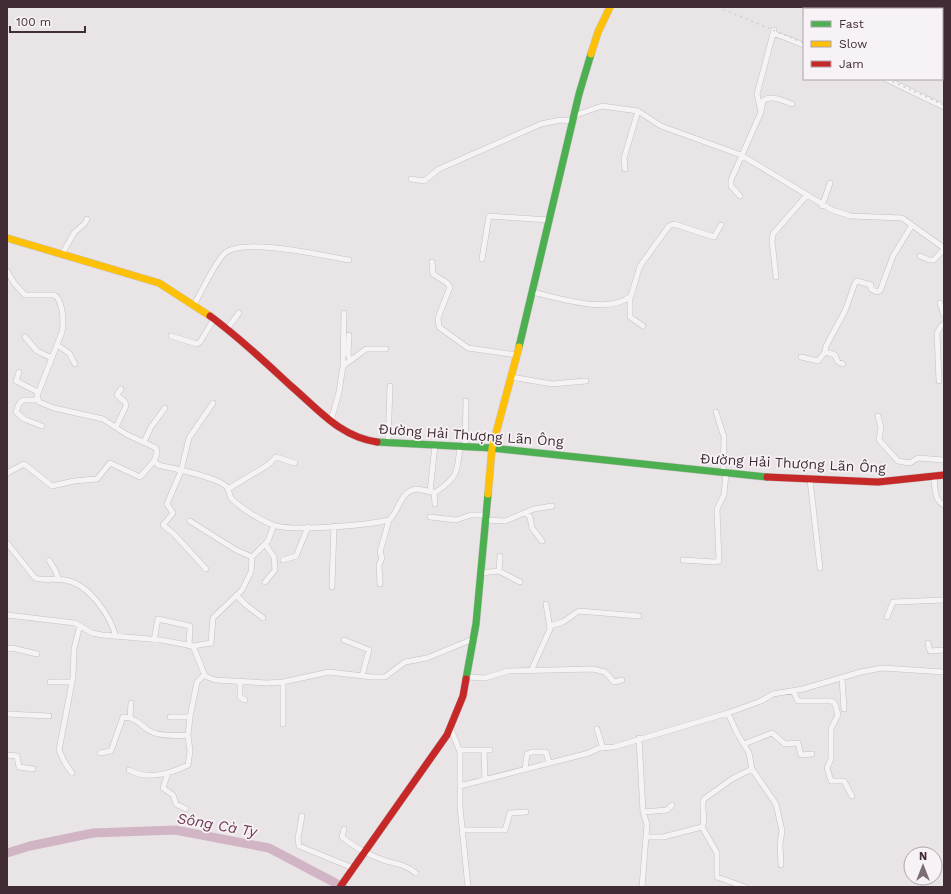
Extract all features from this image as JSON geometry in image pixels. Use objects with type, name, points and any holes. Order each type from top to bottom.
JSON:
[{"type":"street","points":[[340,887],[451,728],[463,696],[477,612],[484,517],[492,448],[517,355],[575,118],[579,94],[596,36],[610,7]]},
{"type":"street","points":[[761,112],[757,94],[773,31],[803,45]]},
{"type":"street","points":[[888,80],[944,107]]},
{"type":"street","points":[[740,196],[731,184],[741,155],[761,112],[764,101],[771,97],[792,104]]},
{"type":"street","points":[[411,179],[424,181],[439,169],[541,124],[575,118],[602,106],[638,111],[661,126],[741,155],[822,206],[852,216],[902,218],[944,248],[934,260],[928,260],[920,256]]},
{"type":"street","points":[[625,169],[624,158],[638,111]]},
{"type":"street","points":[[822,206],[830,183]]},
{"type":"street","points":[[776,277],[772,241],[773,234],[807,196]]},
{"type":"street","points":[[482,259],[490,216],[549,220]]},
{"type":"street","points":[[62,254],[74,233],[87,219]]},
{"type":"street","points":[[643,326],[630,317],[630,297],[640,266],[669,226],[674,224],[714,237],[721,225]]},
{"type":"street","points":[[802,357],[818,361],[825,352],[828,341],[845,311],[857,281],[870,285],[871,289],[877,292],[880,291],[893,256],[912,225]]},
{"type":"street","name":"Đường Hải Thượng Lãn Ông","points":[[7,238],[159,283],[194,303],[227,329],[331,421],[353,436],[388,444],[492,448],[724,473],[810,480],[878,482],[944,475]]},
{"type":"street","points":[[194,303],[220,259],[231,249],[280,248],[349,260]]},
{"type":"street","points":[[432,262],[434,274],[447,283],[450,287],[438,318],[439,327],[468,348],[517,355]]},
{"type":"street","points":[[7,272],[25,296],[50,294],[57,297],[63,324],[57,345],[38,392],[37,400]]},
{"type":"street","points":[[532,292],[570,302],[617,304],[630,297]]},
{"type":"street","points":[[940,303],[944,315]]},
{"type":"street","points":[[227,329],[240,313]]},
{"type":"street","points":[[331,421],[339,392],[342,366],[344,313]]},
{"type":"street","points":[[171,336],[197,344],[200,342],[214,319]]},
{"type":"street","points":[[939,381],[937,333],[944,324]]},
{"type":"street","points":[[349,335],[348,354],[350,360]]},
{"type":"street","points":[[24,337],[37,351],[52,358]]},
{"type":"street","points":[[57,345],[69,353],[76,364]]},
{"type":"street","points":[[342,366],[366,349],[386,350]]},
{"type":"street","points":[[825,352],[835,355],[838,362],[843,364]]},
{"type":"street","points":[[19,372],[16,381],[38,392]]},
{"type":"street","points":[[511,377],[552,384],[586,381]]},
{"type":"street","points":[[388,444],[390,386]]},
{"type":"street","points":[[116,427],[126,406],[125,402],[117,395],[121,389]]},
{"type":"street","points":[[7,473],[24,464],[49,485],[57,486],[74,481],[97,479],[110,463],[140,477],[154,461],[157,449],[126,434],[103,419],[54,408],[37,400],[23,400],[19,404],[16,412],[24,419],[42,426]]},
{"type":"street","points":[[380,584],[379,565],[382,558],[380,552],[389,520],[402,499],[416,489],[432,492],[454,477],[458,468],[462,446],[466,401]]},
{"type":"street","points":[[206,569],[174,534],[162,525],[172,515],[172,512],[167,504],[181,471],[189,438],[213,403]]},
{"type":"street","points":[[144,442],[150,427],[165,408]]},
{"type":"street","points":[[683,560],[718,561],[718,509],[724,495],[724,437],[716,412]]},
{"type":"street","points":[[878,416],[881,427],[879,440],[895,459],[908,464],[914,462],[918,458],[944,460]]},
{"type":"street","points":[[435,445],[432,492],[435,504]]},
{"type":"street","points":[[228,489],[268,465],[276,457],[295,463]]},
{"type":"street","points":[[154,461],[158,464],[224,484],[228,489],[230,497],[239,505],[274,525],[308,527],[334,526],[389,520]]},
{"type":"street","points":[[934,477],[936,497],[940,503],[944,505]]},
{"type":"street","points":[[810,480],[820,568]]},
{"type":"street","points":[[430,517],[456,520],[471,515],[505,521],[534,509],[552,506]]},
{"type":"street","points":[[526,513],[530,517],[532,528],[542,541]]},
{"type":"street","points":[[190,521],[236,550],[252,557]]},
{"type":"street","points":[[7,615],[66,621],[80,625],[94,634],[154,640],[191,646],[210,644],[213,618],[227,602],[237,596],[251,572],[252,557],[265,544],[274,525]]},
{"type":"street","points":[[332,587],[334,526]]},
{"type":"street","points":[[283,560],[296,556],[308,527]]},
{"type":"street","points":[[7,543],[34,578],[58,579],[74,582],[87,590],[110,621],[116,637]]},
{"type":"street","points":[[265,544],[274,557],[275,570],[265,582]]},
{"type":"street","points":[[499,571],[500,556]]},
{"type":"street","points":[[49,560],[57,574],[58,579]]},
{"type":"street","points":[[480,573],[499,571],[520,582]]},
{"type":"street","points":[[237,596],[263,618]]},
{"type":"street","points":[[887,617],[892,602],[944,600]]},
{"type":"street","points":[[531,671],[549,632],[550,626],[546,604]]},
{"type":"street","points":[[550,626],[563,622],[579,611],[639,616]]},
{"type":"street","points":[[154,640],[158,619],[190,626],[191,646],[204,675],[215,680],[240,682],[283,682],[329,672],[362,676],[387,676],[405,662],[427,658],[473,639]]},
{"type":"street","points":[[72,773],[59,750],[72,682],[74,649],[80,625]]},
{"type":"street","points":[[344,640],[369,650],[362,676]]},
{"type":"street","points":[[928,643],[930,651],[944,650]]},
{"type":"street","points":[[7,649],[12,648],[37,654]]},
{"type":"street","points":[[460,786],[603,748],[614,747],[639,738],[728,713],[761,701],[773,694],[793,691],[882,668],[944,672]]},
{"type":"street","points":[[466,677],[485,678],[508,671],[593,669],[605,672],[614,682],[622,680]]},
{"type":"street","points":[[129,770],[139,775],[168,773],[189,764],[190,751],[188,735],[190,717],[197,682],[204,675]]},
{"type":"street","points":[[842,678],[844,708]]},
{"type":"street","points":[[50,682],[72,682]]},
{"type":"street","points":[[240,682],[240,697],[245,700]]},
{"type":"street","points":[[283,682],[283,724]]},
{"type":"street","points":[[793,691],[798,701],[832,701],[836,705],[837,719],[830,731],[831,759],[827,768],[831,781],[844,781],[852,796]]},
{"type":"street","points":[[130,718],[132,702]]},
{"type":"street","points":[[728,713],[737,733],[750,755],[752,769],[776,804],[782,831],[780,844],[781,865]]},
{"type":"street","points":[[7,714],[49,716]]},
{"type":"street","points":[[100,753],[111,751],[123,717],[141,722],[150,731],[169,736],[188,735]]},
{"type":"street","points":[[170,717],[190,717]]},
{"type":"street","points":[[451,728],[460,750],[460,807],[468,887]]},
{"type":"street","points":[[597,728],[603,748]]},
{"type":"street","points":[[744,744],[772,733],[785,744],[798,743],[801,755],[812,754]]},
{"type":"street","points":[[639,738],[643,812],[647,824],[642,887]]},
{"type":"street","points":[[460,750],[487,750],[485,780]]},
{"type":"street","points":[[525,769],[528,754],[532,752],[546,752],[549,763]]},
{"type":"street","points":[[7,755],[17,756],[19,767],[33,769]]},
{"type":"street","points":[[744,887],[717,877],[718,853],[702,826],[704,822],[703,808],[704,799],[732,779],[752,769]]},
{"type":"street","points":[[168,773],[163,788],[172,794],[176,804],[186,809]]},
{"type":"street","points":[[643,812],[666,810],[672,805]]},
{"type":"street","points":[[463,830],[505,830],[510,812],[526,812]]},
{"type":"street","points":[[302,816],[298,838],[299,846],[352,869]]},
{"type":"street","points":[[647,837],[663,837],[702,826]]},
{"type":"street","points":[[344,829],[342,837],[364,852],[378,859],[396,862],[416,873]]},
{"type":"waterway","name":"Sông Cà Ty","points":[[7,853],[30,846],[93,833],[175,830],[269,848],[343,887]]},
{"type":"railway","points":[[718,7],[803,43]]},
{"type":"railway","points":[[889,80],[944,105]]},
{"type":"traffic: fast","points":[[519,347],[579,94],[591,54]]},
{"type":"traffic: fast","points":[[377,442],[492,448],[767,477]]},
{"type":"traffic: fast","points":[[466,679],[476,624],[488,494]]},
{"type":"traffic: slow","points":[[591,54],[598,32],[610,7]]},
{"type":"traffic: slow","points":[[7,238],[159,283],[210,316]]},
{"type":"traffic: slow","points":[[488,494],[492,448],[519,347]]},
{"type":"traffic: jam","points":[[210,316],[242,341],[330,421],[352,434],[377,442]]},
{"type":"traffic: jam","points":[[767,477],[878,482],[944,475]]},
{"type":"traffic: jam","points":[[340,887],[447,735],[463,696],[466,679]]}]
